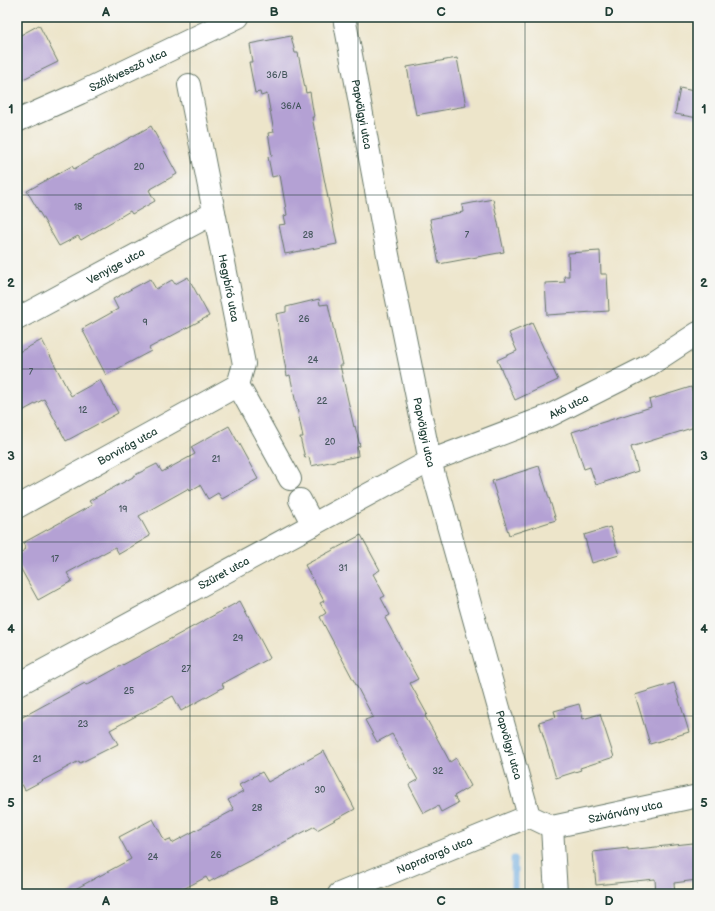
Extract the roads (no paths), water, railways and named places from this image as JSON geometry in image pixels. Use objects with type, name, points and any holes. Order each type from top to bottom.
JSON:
[{"type":"street","name":"Szőlővessző utca","points":[[17,121],[80,93],[238,17]]},
{"type":"street","name":"Papvölgyi utca","points":[[344,17],[390,266],[430,461],[529,816]]},
{"type":"street","name":"Hegybíró utca","points":[[189,85],[244,364],[238,385]]},
{"type":"street","name":"Venyige utca","points":[[17,319],[214,213]]},
{"type":"street","name":"Akó utca","points":[[430,461],[551,415],[646,366],[698,333]]},
{"type":"street","points":[[238,385],[290,479]]},
{"type":"street","name":"Borvirág utca","points":[[17,508],[238,385]]},
{"type":"street","name":"Szüret utca","points":[[17,685],[430,461]]},
{"type":"street","points":[[300,500],[313,525]]},
{"type":"street","name":"Szivárvány utca","points":[[552,827],[698,796]]},
{"type":"street","points":[[529,816],[552,827],[556,894]]},
{"type":"street","name":"Napraforgó utca","points":[[339,894],[529,816]]},
{"type":"waterway","points":[[514,859],[514,894]]}]
